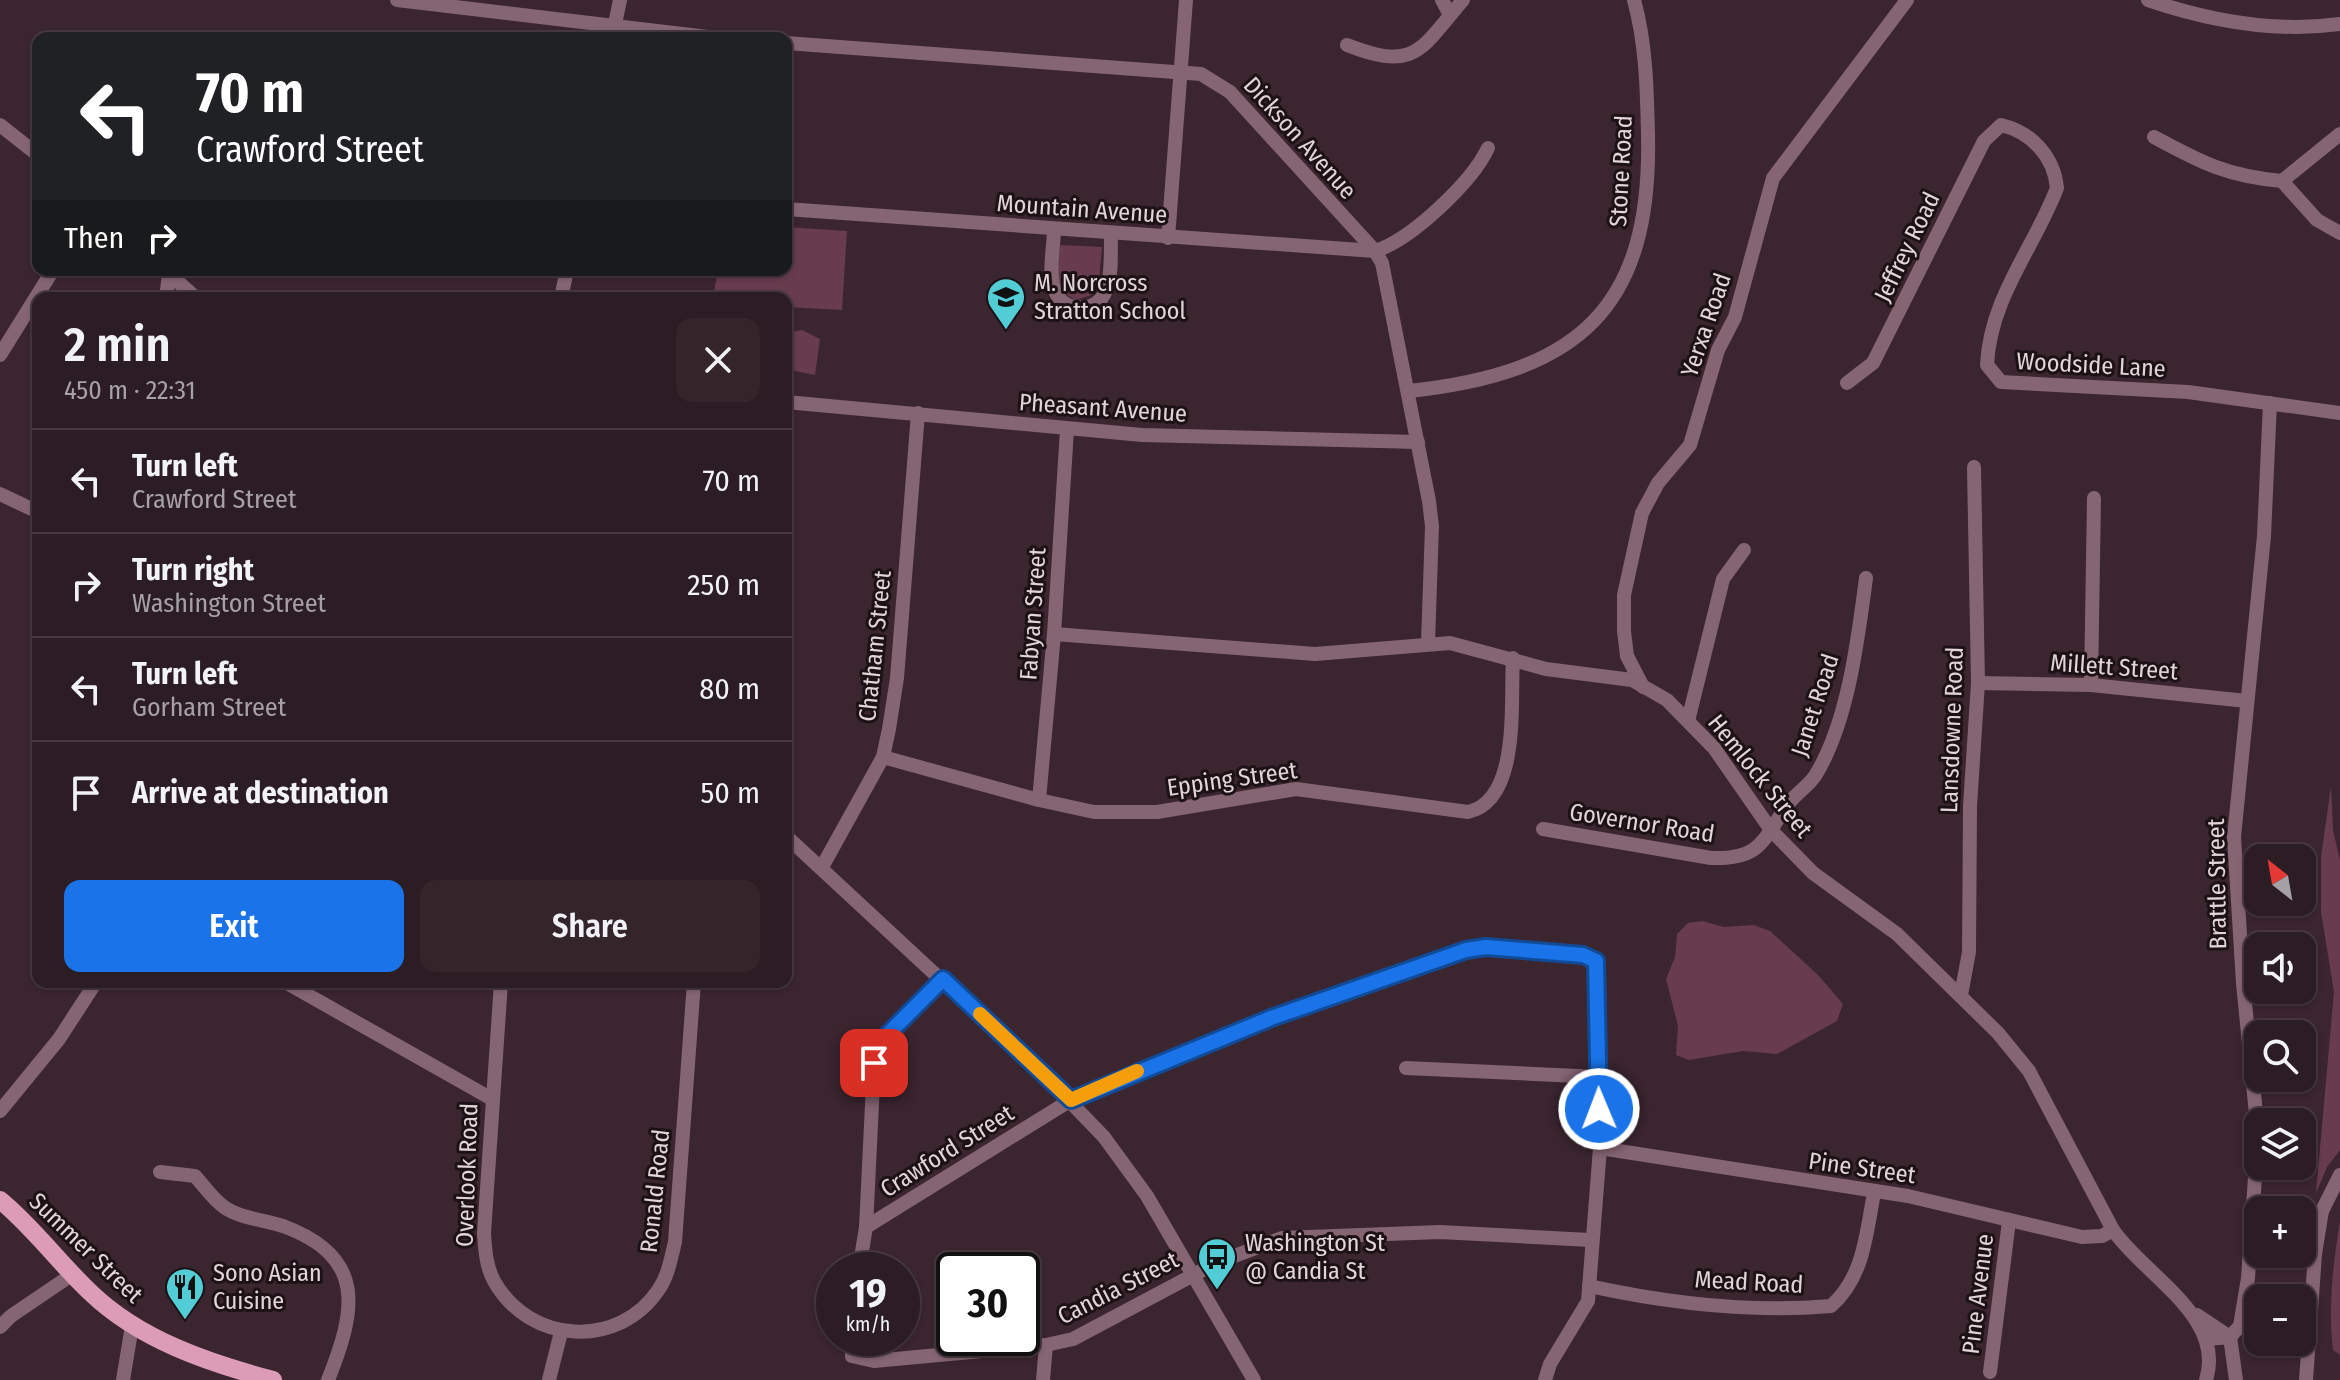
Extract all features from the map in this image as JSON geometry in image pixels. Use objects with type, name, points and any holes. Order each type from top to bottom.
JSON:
[{"type":"main road","name":"Summer Street","points":[[0,1200],[73,1274],[132,1326],[190,1353],[273,1380]]},
{"type":"street","points":[[397,0],[462,5],[614,32],[620,0]]},
{"type":"street","points":[[1168,238],[1186,0]]},
{"type":"street","points":[[1442,0],[1450,15]]},
{"type":"street","points":[[1347,45],[1378,57],[1401,59],[1417,51],[1463,0]]},
{"type":"street","name":"Stone Road","points":[[1409,391],[1457,386],[1524,365],[1555,351],[1583,332],[1615,298],[1638,247],[1645,218],[1649,162],[1646,82],[1634,0]]},
{"type":"street","name":"Yerxa Road","points":[[1644,687],[1627,656],[1624,631],[1624,595],[1642,513],[1658,483],[1690,445],[1718,350],[1735,317],[1773,178],[1907,0]]},
{"type":"street","points":[[2148,0],[2259,26],[2293,29],[2340,24]]},
{"type":"street","name":"Dickson Avenue","points":[[792,43],[1201,74],[1230,92],[1375,251],[1386,281],[1432,526],[1428,643]]},
{"type":"street","points":[[0,125],[32,150]]},
{"type":"street","name":"Jeffrey Road","points":[[1847,383],[1873,363],[1984,141],[2001,125]]},
{"type":"street","name":"Woodside Lane","points":[[2001,125],[2021,129],[2038,146],[2055,168],[2057,188],[2001,300],[1988,340],[1987,365],[2001,382],[2188,392],[2340,413]]},
{"type":"street","points":[[2282,181],[2340,134]]},
{"type":"street","points":[[2154,137],[2207,166],[2248,178],[2282,181],[2317,220],[2340,233]]},
{"type":"street","points":[[1375,251],[1403,237],[1470,177],[1488,148]]},
{"type":"street","name":"Mountain Avenue","points":[[792,209],[1375,251]]},
{"type":"street","points":[[1054,229],[1052,281],[1056,294],[1067,306],[1080,308],[1099,302],[1108,290],[1111,234]]},
{"type":"street","points":[[171,276],[189,292]]},
{"type":"street","points":[[0,355],[32,304]]},
{"type":"street","name":"Pheasant Avenue","points":[[792,402],[1067,430],[1418,442]]},
{"type":"street","name":"Brattle Street","points":[[2230,1337],[2240,1326],[2248,1278],[2258,1134],[2239,939],[2234,837],[2264,536],[2270,403]]},
{"type":"street","name":"Chatham Street","points":[[822,867],[883,757],[897,678],[918,413]]},
{"type":"street","name":"Fabyan Street","points":[[1039,800],[1054,634],[1067,430]]},
{"type":"street","name":"Lansdowne Road","points":[[1961,995],[1969,952],[1970,806],[1978,683],[1974,467]]},
{"type":"street","points":[[0,494],[32,509]]},
{"type":"street","points":[[2091,685],[2094,498]]},
{"type":"street","points":[[1688,721],[1723,579],[1744,550]]},
{"type":"street","name":"Janet Road","points":[[1771,830],[1791,801],[1814,777],[1831,742],[1857,647],[1866,578]]},
{"type":"street","name":"Hemlock Street","points":[[1054,634],[1315,654],[1450,643],[1546,669],[1632,680],[1667,700],[1714,748],[1771,830],[1813,873],[1897,934],[1961,995],[2029,1071],[2113,1230],[2126,1248],[2189,1310],[2230,1337]]},
{"type":"street","name":"Epping Street","points":[[883,757],[1094,812],[1139,814],[1307,789],[1426,809],[1474,811],[1491,801],[1504,780],[1513,658]]},
{"type":"street","name":"Millett Street","points":[[1978,683],[2091,685],[2247,701]]},
{"type":"street","name":"Governor Road","points":[[1543,829],[1711,858],[1736,859],[1757,850],[1771,830]]},
{"type":"street","points":[[792,841],[1071,1100],[1130,1170],[1254,1380]]},
{"type":"street","name":"Crawford Street","points":[[866,1227],[1071,1100],[1271,1018],[1466,950],[1492,947],[1583,955],[1595,960],[1599,972],[1599,1077]]},
{"type":"street","points":[[862,1252],[866,1227],[874,1063],[888,1034],[943,979]]},
{"type":"street","points":[[0,1111],[59,1039],[92,988]]},
{"type":"street","points":[[296,988],[492,1099]]},
{"type":"street","name":"Overlook Road","points":[[501,988],[484,1233],[486,1259],[493,1280],[506,1297],[540,1324],[561,1332]]},
{"type":"street","name":"Ronald Road","points":[[561,1332],[582,1332],[621,1322],[644,1307],[660,1288],[669,1267],[675,1242],[694,988]]},
{"type":"street","points":[[1406,1068],[1599,1077],[1600,1148],[1590,1240],[1588,1301],[1550,1364],[1545,1380]]},
{"type":"street","name":"Pine Street","points":[[1600,1148],[1908,1196],[2082,1237],[2102,1236],[2113,1230]]},
{"type":"street","points":[[160,1172],[195,1176],[226,1208],[315,1241],[336,1260],[349,1284],[350,1304],[328,1380]]},
{"type":"street","points":[[2306,1380],[2315,1254],[2322,1211],[2340,1175]]},
{"type":"street","name":"Mead Road","points":[[1589,1286],[1647,1298],[1740,1306],[1831,1306],[1849,1290],[1860,1260],[1874,1193]]},
{"type":"street","name":"Pine Avenue","points":[[1990,1372],[2009,1221]]},
{"type":"street","name":"Candia Street","points":[[852,1356],[874,1361],[1046,1345],[1087,1334],[1194,1275],[1257,1245],[1291,1237],[1440,1232],[1590,1240]]},
{"type":"street","points":[[0,1327],[11,1316],[73,1274]]},
{"type":"street","name":"Hemlock Street","points":[[2189,1310],[2208,1339]]},
{"type":"street","points":[[123,1380],[132,1326]]},
{"type":"street","points":[[549,1380],[561,1332]]},
{"type":"street","points":[[2206,1380],[2208,1339],[2230,1337],[2236,1380]]},
{"type":"street","points":[[1043,1380],[1046,1345]]},
{"type":"street","points":[[1533,1380],[1550,1364]]},
{"type":"shaded area","points":[[792,227],[847,231],[842,310],[792,307],[792,292],[714,292],[717,276],[792,276]]},
{"type":"shaded area","points":[[1060,245],[1102,247],[1099,279],[1091,295],[1076,300],[1059,284]]},
{"type":"shaded area","points":[[802,330],[820,339],[815,375],[792,368],[792,332]]},
{"type":"shaded area","points":[[2331,786],[2333,830],[2340,860],[2340,1150],[2327,1167],[2316,1193],[2334,992],[2321,912],[2321,857]]},
{"type":"shaded area","points":[[1702,921],[1724,927],[1754,925],[1770,931],[1818,975],[1843,1004],[1837,1021],[1777,1054],[1743,1051],[1689,1060],[1676,1055],[1678,1026],[1666,979],[1675,957],[1677,934],[1688,923]]},
{"type":"shaded area","points":[[2340,1221],[2340,1355],[2333,1350],[2331,1301]]},
{"type":"slow traffic","points":[[980,1014],[1071,1100],[1137,1071]]},
{"type":"place","name":"M. Norcross Stratton School","points":[[1006,331]]},
{"type":"place","name":"Washington St @ Candia St","points":[[1217,1291]]},
{"type":"place","name":"Sono Asian Cuisine","points":[[185,1321]]},
{"type":"route","points":[[874,1063],[888,1034],[943,979],[1071,1100],[1271,1018],[1475,947],[1486,947],[1583,955],[1596,961],[1600,995],[1599,1109]]}]
